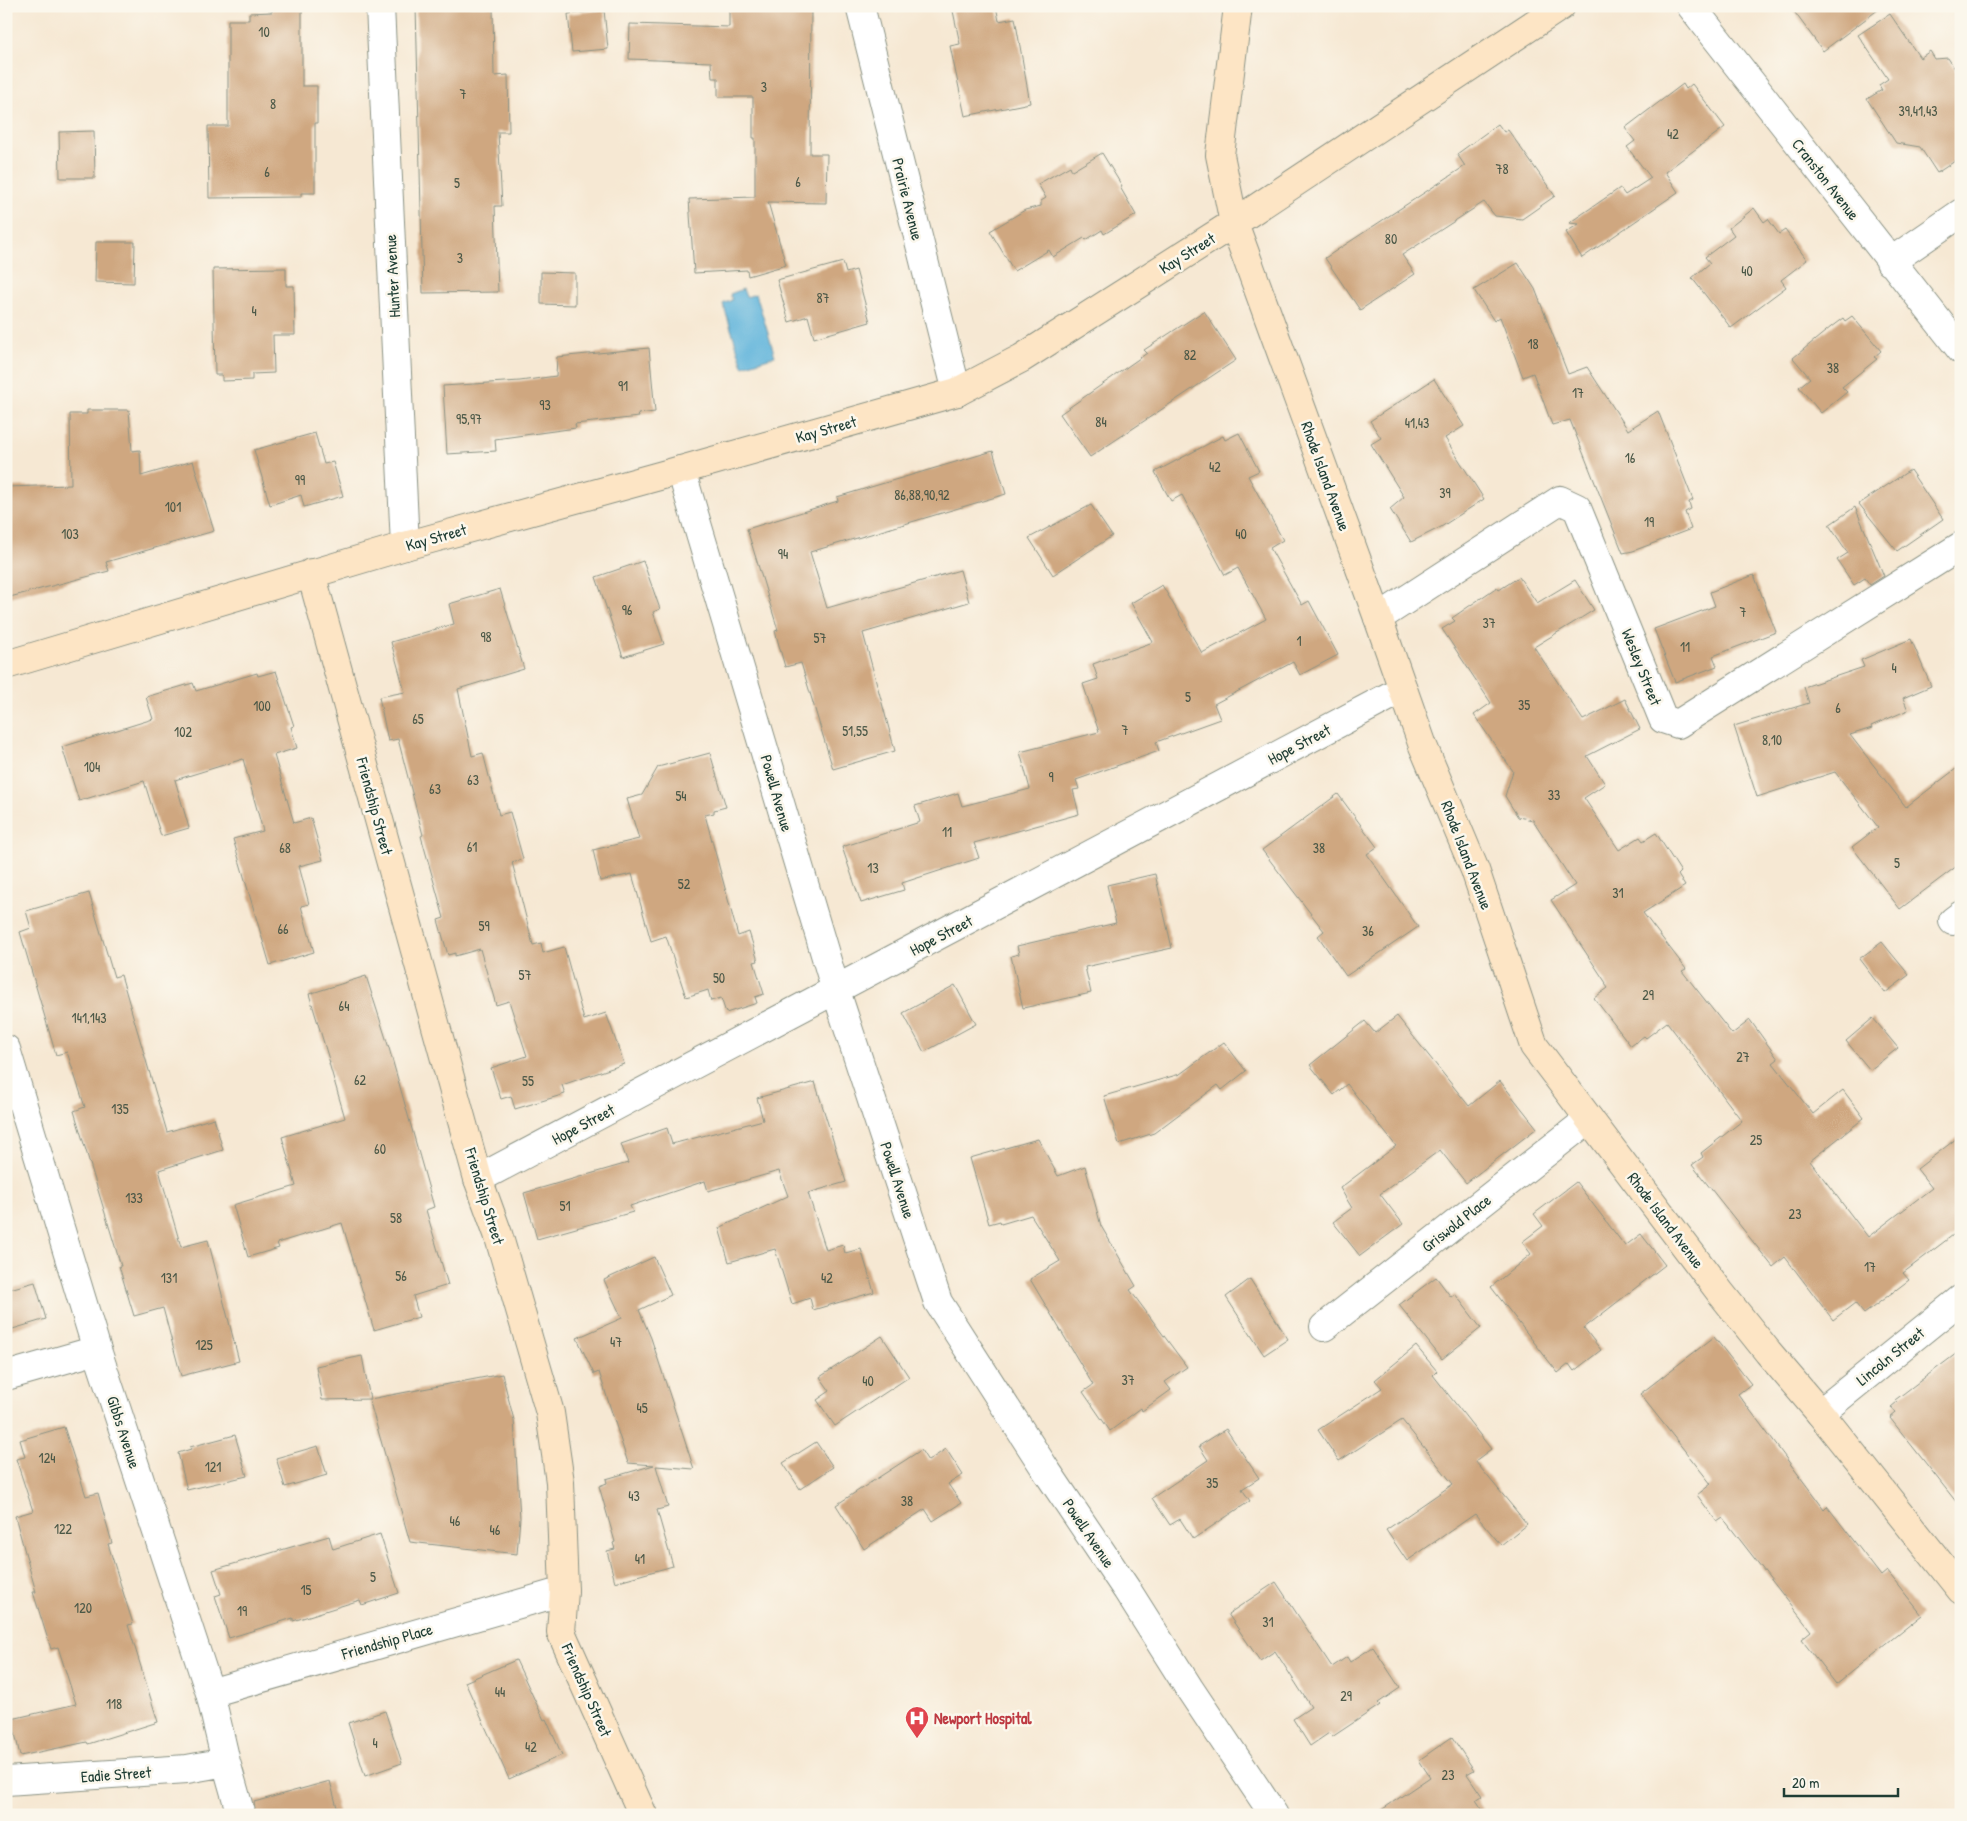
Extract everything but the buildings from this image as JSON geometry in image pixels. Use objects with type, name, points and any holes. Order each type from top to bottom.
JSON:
[{"type":"street","name":"Hunter Avenue","points":[[380,6],[405,546]]},
{"type":"street","name":"Prairie Avenue","points":[[860,6],[957,392]]},
{"type":"street","name":"Rhode Island Avenue","points":[[1238,6],[1220,154],[1234,223],[1404,689],[1423,746],[1476,870],[1534,1046],[1720,1292],[1820,1413],[1961,1590]]},
{"type":"street","name":"Kay Street","points":[[6,665],[405,546],[957,392],[1022,358],[1234,223],[1561,6]]},
{"type":"street","name":"Cranston Avenue","points":[[1691,6],[1890,262],[1961,350]]},
{"type":"street","points":[[1890,262],[1961,213]]},
{"type":"street","name":"Powell Avenue","points":[[681,470],[836,991],[938,1302],[1046,1470],[1274,1815]]},
{"type":"street","name":"Wesley Street","points":[[1378,618],[1560,500],[1577,508],[1663,719],[1678,724],[1961,546]]},
{"type":"street","name":"Friendship Street","points":[[311,573],[478,1179],[498,1234],[550,1413],[560,1482],[564,1591],[561,1632],[643,1815]]},
{"type":"street","name":"Hope Street","points":[[478,1179],[1404,689]]},
{"type":"street","name":"Gibbs Avenue","points":[[6,1049],[97,1350],[210,1693],[241,1815]]},
{"type":"street","name":"Griswold Place","points":[[1324,1327],[1589,1119]]},
{"type":"street","name":"Lincoln Street","points":[[1820,1413],[1961,1299]]},
{"type":"street","points":[[6,1376],[97,1350]]},
{"type":"street","name":"Friendship Place","points":[[210,1693],[564,1591]]},
{"type":"street","name":"Eadie Street","points":[[6,1782],[187,1769],[226,1762]]},
{"type":"water","points":[[743,289],[746,297],[756,294],[775,356],[743,366],[723,304],[732,300],[730,294]]},
{"type":"place","name":"Newport Hospital","points":[[917,1739]]}]
